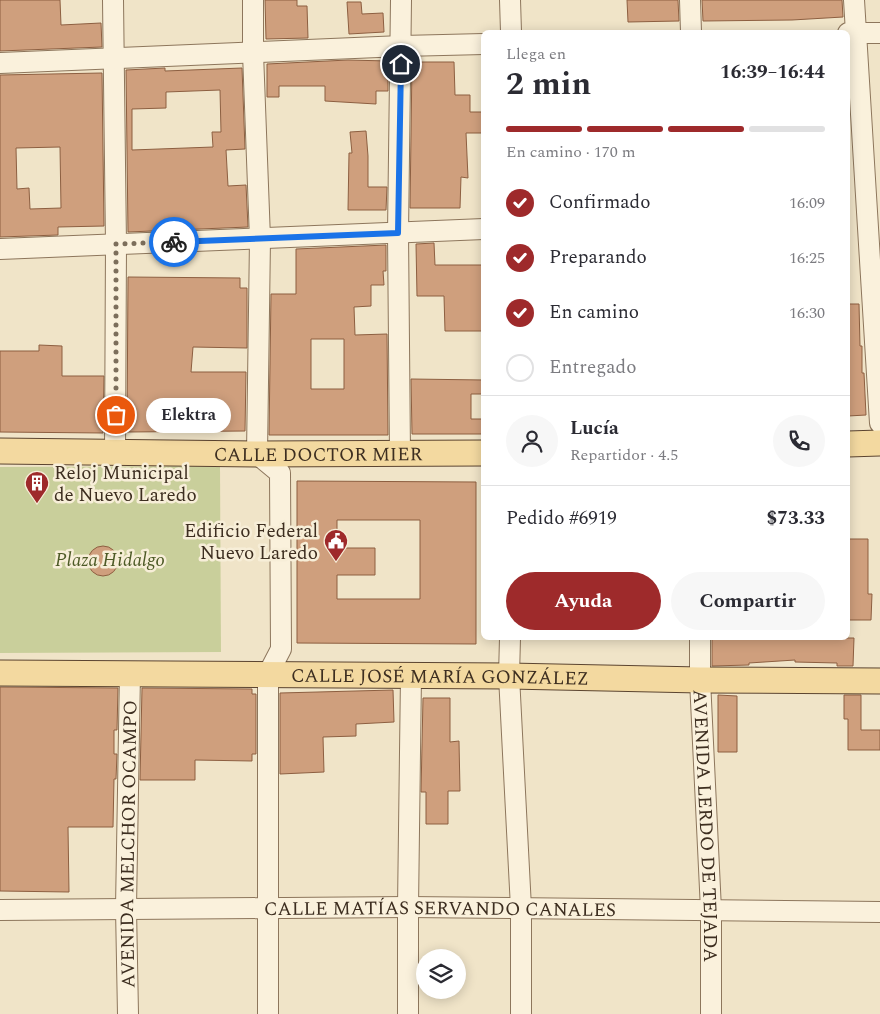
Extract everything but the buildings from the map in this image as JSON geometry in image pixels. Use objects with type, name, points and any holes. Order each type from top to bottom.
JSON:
[{"type":"main road","points":[[850,444],[880,443]]},
{"type":"main road","name":"CALLE DOCTOR MIER","points":[[0,451],[257,454],[481,453]]},
{"type":"main road","name":"CALLE JOSÉ MARÍA GONZÁLEZ","points":[[0,673],[411,675],[880,681]]},
{"type":"street","points":[[113,0],[116,244],[115,453]]},
{"type":"street","points":[[253,0],[253,53],[260,238],[257,454],[280,473],[281,649],[268,674],[268,1014]]},
{"type":"street","points":[[400,453],[398,233],[402,46],[401,0]]},
{"type":"street","points":[[510,0],[511,30]]},
{"type":"street","points":[[690,0],[690,30]]},
{"type":"street","points":[[854,0],[852,33],[880,423]]},
{"type":"street","points":[[852,33],[880,33]]},
{"type":"street","points":[[0,63],[114,57],[481,44]]},
{"type":"street","points":[[0,249],[481,229]]},
{"type":"street","points":[[510,640],[509,676],[521,908],[521,1014]]},
{"type":"street","name":"AVENIDA LERDO DE TEJADA","points":[[700,640],[700,680],[711,910],[712,1014]]},
{"type":"street","name":"AVENIDA MELCHOR OCAMPO","points":[[128,1014],[126,908],[130,673]]},
{"type":"street","points":[[408,1014],[411,675]]},
{"type":"street","name":"CALLE MATÍAS SERVANDO CANALES","points":[[0,910],[408,907],[880,912]]},
{"type":"green space","name":"Plaza Hidalgo","points":[[220,466],[221,652],[0,653],[0,467]]},
{"type":"way so far","points":[[116,415],[116,244],[174,242]]},
{"type":"place","name":"Elektra","points":[[116,415]]},
{"type":"place","name":"Reloj Municipal de Nuevo Laredo","points":[[37,504]]},
{"type":"place","name":"Edificio Federal Nuevo Laredo","points":[[336,562]]},
{"type":"route","points":[[174,242],[398,233],[401,64]]}]
